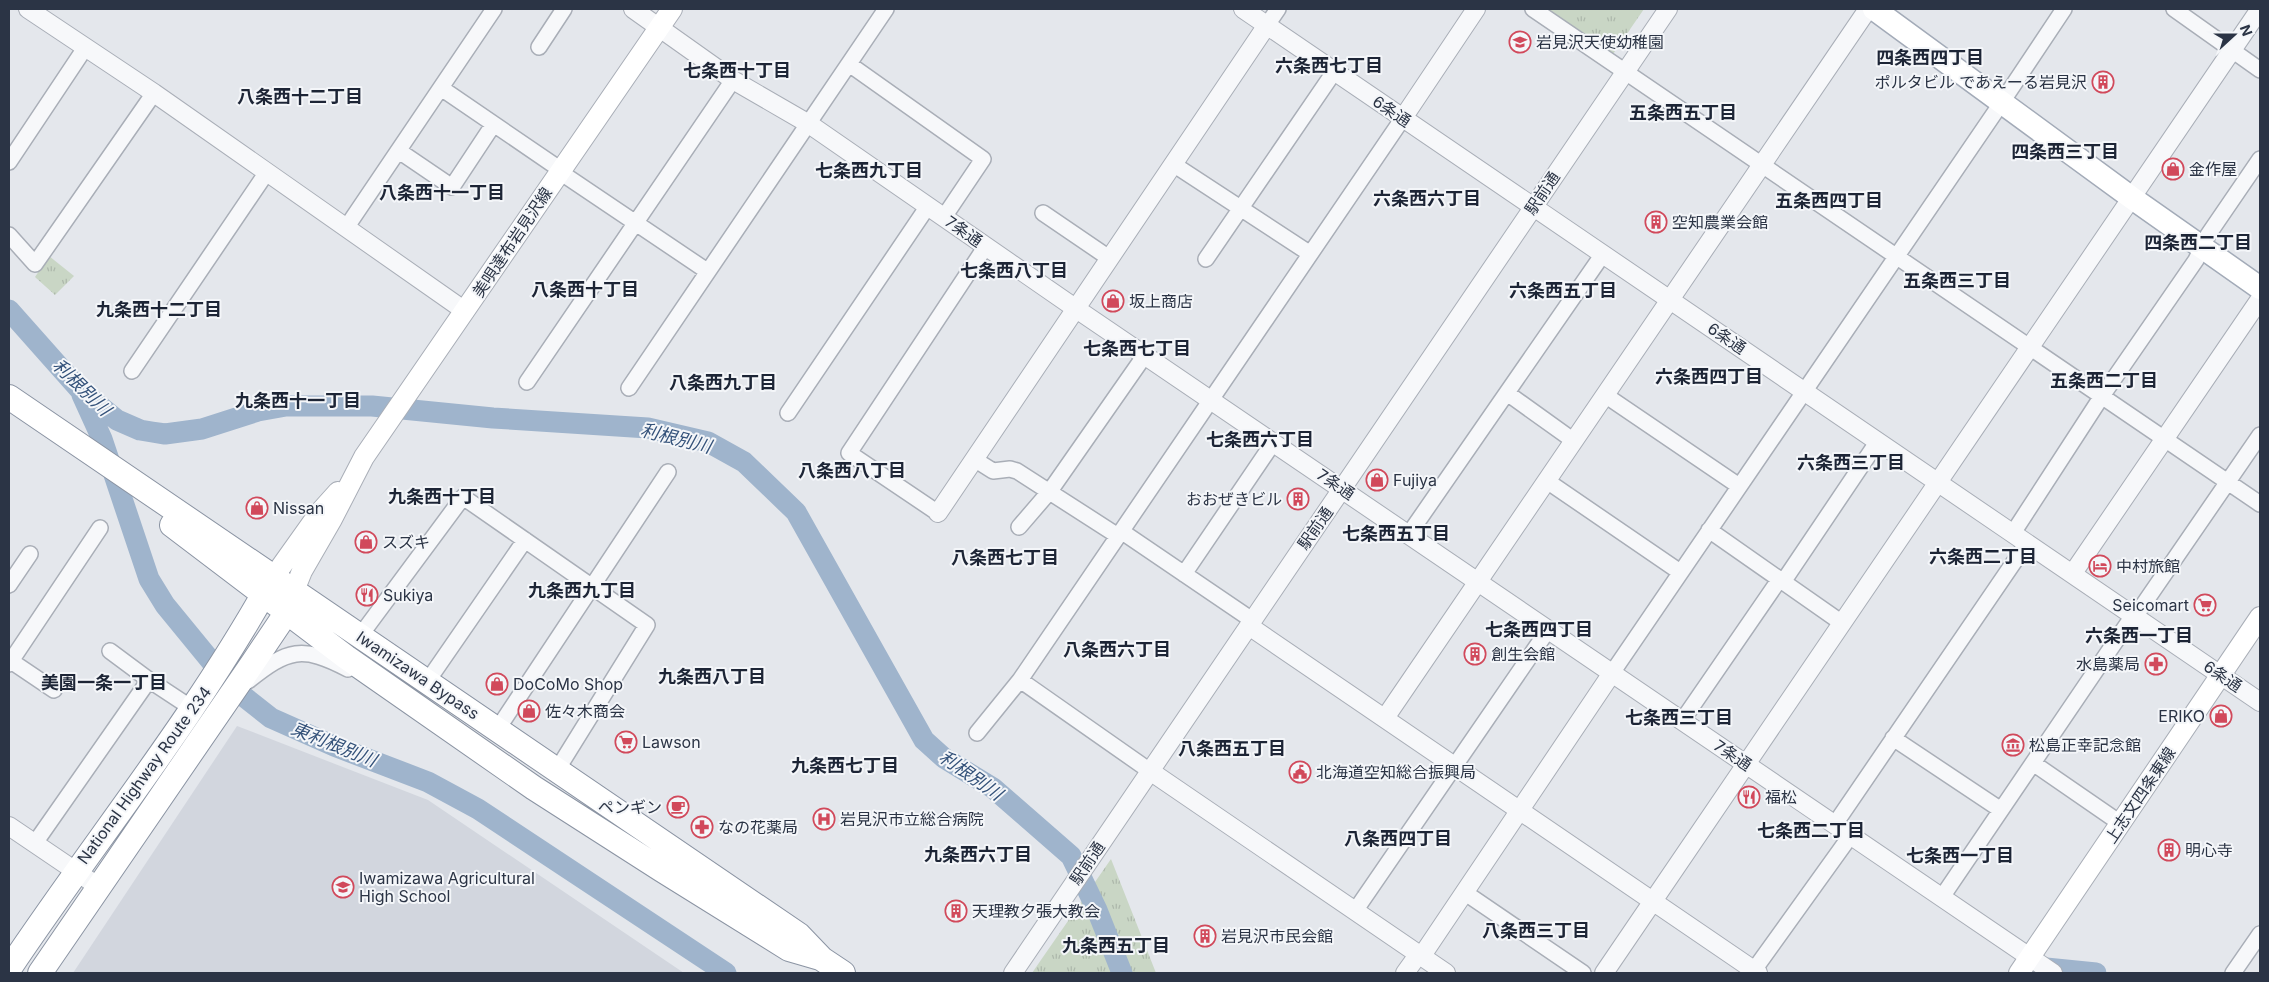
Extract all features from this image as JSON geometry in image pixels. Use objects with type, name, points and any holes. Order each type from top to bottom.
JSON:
[{"type":"highway","name":"Iwamizawa Bypass","points":[[9,397],[85,457],[146,498],[290,602],[409,702],[534,788],[662,870],[789,949],[822,959]]},
{"type":"highway","name":"Iwamizawa Bypass","points":[[9,414],[85,457]]},
{"type":"highway","name":"National Highway Route 234","points":[[40,973],[98,887],[220,696],[238,639],[268,586]]},
{"type":"highway","name":"Iwamizawa Bypass","points":[[290,602],[360,636],[799,935],[822,959],[843,973]]},
{"type":"highway","name":"National Highway Route 234","points":[[9,969],[75,872],[194,709],[220,696],[264,663],[290,602]]},
{"type":"main road","name":"美唄達布岩見沢線","points":[[290,602],[302,571],[332,520],[353,476],[364,458],[672,9]]},
{"type":"main road","points":[[1874,9],[2132,198],[2260,288]]},
{"type":"main road","name":"美唄達布岩見沢線","points":[[268,586],[320,512],[353,476]]},
{"type":"main road","name":"上志文四条東線","points":[[2028,957],[2260,617]]},
{"type":"street","points":[[28,9],[154,93],[465,311]]},
{"type":"street","points":[[346,228],[494,9]]},
{"type":"street","points":[[540,46],[564,9]]},
{"type":"street","name":"7条通","points":[[633,9],[733,80],[809,124],[1075,308],[2053,973]]},
{"type":"street","points":[[629,388],[886,9]]},
{"type":"street","name":"6条通","points":[[1243,9],[2260,702]]},
{"type":"street","points":[[986,246],[848,453],[938,513],[1266,24],[1278,9]]},
{"type":"street","points":[[977,733],[1020,680],[1476,9]]},
{"type":"street","points":[[1533,9],[2260,504]]},
{"type":"street","name":"駅前通","points":[[1013,973],[1668,9]]},
{"type":"street","points":[[1385,718],[1868,9]]},
{"type":"street","points":[[1406,973],[1520,810],[2064,9]]},
{"type":"street","points":[[2174,9],[2260,70]]},
{"type":"street","points":[[1604,973],[1748,765],[1842,623],[2260,9]]},
{"type":"street","points":[[9,162],[85,48]]},
{"type":"street","points":[[849,64],[983,158],[944,217]]},
{"type":"street","points":[[1206,259],[1334,72]]},
{"type":"street","points":[[527,382],[733,80]]},
{"type":"street","points":[[441,88],[708,271]]},
{"type":"street","points":[[9,235],[35,264],[154,93]]},
{"type":"street","points":[[399,151],[452,187],[493,125]]},
{"type":"street","points":[[1835,824],[1893,738],[2020,538],[2102,396],[2196,260],[2208,235],[2260,159]]},
{"type":"street","points":[[1173,164],[1309,253]]},
{"type":"street","points":[[132,371],[267,172]]},
{"type":"street","points":[[788,413],[928,206]]},
{"type":"street","points":[[1043,213],[1109,258]]},
{"type":"street","points":[[1409,534],[1603,254]]},
{"type":"street","points":[[2073,573],[2260,299]]},
{"type":"street","points":[[1019,527],[1050,491],[1145,355]]},
{"type":"street","points":[[1506,393],[1574,440]]},
{"type":"street","points":[[1606,395],[1739,486]]},
{"type":"street","points":[[1942,897],[2260,435]]},
{"type":"street","points":[[1682,721],[1878,441]]},
{"type":"street","points":[[1184,574],[1273,443]]},
{"type":"street","points":[[974,459],[993,470],[1010,468],[1017,471],[1184,574],[1385,718],[1756,972],[1851,835]]},
{"type":"street","points":[[497,730],[668,472]]},
{"type":"street","points":[[1547,481],[1680,572]]},
{"type":"street","points":[[360,636],[462,497],[647,625],[557,770]]},
{"type":"street","points":[[54,690],[10,663],[100,528]]},
{"type":"street","points":[[1709,530],[1842,623]]},
{"type":"street","points":[[427,682],[524,540]]},
{"type":"street","points":[[9,585],[30,554]]},
{"type":"street","points":[[1355,912],[1548,630]]},
{"type":"street","points":[[110,651],[149,680],[194,709]]},
{"type":"street","points":[[264,663],[300,653],[318,655],[409,702]]},
{"type":"street","points":[[35,843],[149,680]]},
{"type":"street","points":[[1020,680],[1446,973]]},
{"type":"street","points":[[1893,738],[2001,810]]},
{"type":"street","points":[[2033,763],[2120,823]]},
{"type":"street","points":[[9,826],[98,887]]},
{"type":"street","points":[[1464,892],[1583,973]]},
{"type":"street","points":[[2233,973],[2260,934]]},
{"type":"shaded area","name":"Iwamizawa Agricultural High School","points":[[237,726],[428,800],[684,973],[73,973]]},
{"type":"green space","points":[[1547,9],[1644,9],[1613,54]]},
{"type":"green space","points":[[49,256],[74,276],[55,295],[35,277]]},
{"type":"green space","points":[[1111,859],[1156,973],[1032,973],[1043,957]]},
{"type":"waterway","name":"利根別川","points":[[9,310],[80,390],[117,420],[140,430],[165,434],[202,429],[258,411],[286,406],[372,406],[493,418],[648,428],[708,442],[744,462],[796,512],[924,740],[944,758],[993,788],[1071,856],[1097,910],[1122,973]]},
{"type":"waterway","name":"東利根別川","points":[[82,395],[102,439],[149,579],[165,605],[233,688],[271,718],[334,746],[428,782],[478,809],[726,973]]},
{"type":"waterway","name":"利根別川","points":[[2034,970],[2046,968],[2096,973]]},
{"type":"place","name":"岩見沢天使幼稚園","points":[[1520,42]]},
{"type":"place","name":"ポルタビル であえーる岩見沢","points":[[2103,82]]},
{"type":"place","name":"金作屋","points":[[2173,169]]},
{"type":"place","name":"空知農業会館","points":[[1656,222]]},
{"type":"place","name":"坂上商店","points":[[1113,301]]},
{"type":"place","name":"Fujiya","points":[[1377,480]]},
{"type":"place","name":"おおぜきビル","points":[[1298,499]]},
{"type":"place","name":"Nissan","points":[[257,508]]},
{"type":"place","name":"スズキ","points":[[366,542]]},
{"type":"place","name":"中村旅館","points":[[2100,566]]},
{"type":"place","name":"Sukiya","points":[[367,595]]},
{"type":"place","name":"Seicomart","points":[[2205,605]]},
{"type":"place","name":"創生会館","points":[[1475,654]]},
{"type":"place","name":"水島薬局","points":[[2156,664]]},
{"type":"place","name":"DoCoMo Shop","points":[[497,684]]},
{"type":"place","name":"佐々木商会","points":[[529,711]]},
{"type":"place","name":"ERIKO","points":[[2221,716]]},
{"type":"place","name":"Lawson","points":[[626,742]]},
{"type":"place","name":"松島正幸記念館","points":[[2013,745]]},
{"type":"place","name":"北海道空知総合振興局","points":[[1300,772]]},
{"type":"place","name":"福松","points":[[1749,797]]},
{"type":"place","name":"ペンギン","points":[[678,807]]},
{"type":"place","name":"岩見沢市立総合病院","points":[[824,819]]},
{"type":"place","name":"なの花薬局","points":[[702,827]]},
{"type":"place","name":"明心寺","points":[[2169,850]]},
{"type":"place","name":"Iwamizawa Agricultural High School","points":[[343,887]]},
{"type":"place","name":"天理教夕張大教会","points":[[956,911]]},
{"type":"place","name":"岩見沢市民会館","points":[[1205,936]]},
{"type":"district","name":"四条西四丁目","points":[[1930,57]]},
{"type":"district","name":"六条西七丁目","points":[[1329,65]]},
{"type":"district","name":"七条西十丁目","points":[[737,70]]},
{"type":"district","name":"八条西十二丁目","points":[[300,96]]},
{"type":"district","name":"五条西五丁目","points":[[1683,112]]},
{"type":"district","name":"四条西三丁目","points":[[2065,151]]},
{"type":"district","name":"七条西九丁目","points":[[869,170]]},
{"type":"district","name":"八条西十一丁目","points":[[442,192]]},
{"type":"district","name":"六条西六丁目","points":[[1427,198]]},
{"type":"district","name":"五条西四丁目","points":[[1829,200]]},
{"type":"district","name":"四条西二丁目","points":[[2198,242]]},
{"type":"district","name":"七条西八丁目","points":[[1014,270]]},
{"type":"district","name":"五条西三丁目","points":[[1957,280]]},
{"type":"district","name":"八条西十丁目","points":[[585,289]]},
{"type":"district","name":"六条西五丁目","points":[[1563,290]]},
{"type":"district","name":"九条西十二丁目","points":[[159,309]]},
{"type":"district","name":"七条西七丁目","points":[[1137,348]]},
{"type":"district","name":"六条西四丁目","points":[[1709,376]]},
{"type":"district","name":"五条西二丁目","points":[[2104,380]]},
{"type":"district","name":"八条西九丁目","points":[[723,382]]},
{"type":"district","name":"九条西十一丁目","points":[[298,400]]},
{"type":"district","name":"七条西六丁目","points":[[1260,439]]},
{"type":"district","name":"六条西三丁目","points":[[1851,462]]},
{"type":"district","name":"八条西八丁目","points":[[852,470]]},
{"type":"district","name":"九条西十丁目","points":[[442,496]]},
{"type":"district","name":"七条西五丁目","points":[[1396,533]]},
{"type":"district","name":"六条西二丁目","points":[[1983,556]]},
{"type":"district","name":"八条西七丁目","points":[[1005,557]]},
{"type":"district","name":"九条西九丁目","points":[[582,590]]},
{"type":"district","name":"七条西四丁目","points":[[1539,629]]},
{"type":"district","name":"六条西一丁目","points":[[2139,635]]},
{"type":"district","name":"八条西六丁目","points":[[1117,649]]},
{"type":"district","name":"九条西八丁目","points":[[712,676]]},
{"type":"district","name":"美園一条一丁目","points":[[104,682]]},
{"type":"district","name":"七条西三丁目","points":[[1679,717]]},
{"type":"district","name":"八条西五丁目","points":[[1232,748]]},
{"type":"district","name":"九条西七丁目","points":[[845,765]]},
{"type":"district","name":"七条西二丁目","points":[[1811,830]]},
{"type":"district","name":"八条西四丁目","points":[[1398,838]]},
{"type":"district","name":"九条西六丁目","points":[[978,854]]},
{"type":"district","name":"七条西一丁目","points":[[1960,855]]},
{"type":"district","name":"八条西三丁目","points":[[1536,930]]},
{"type":"district","name":"九条西五丁目","points":[[1116,945]]}]
